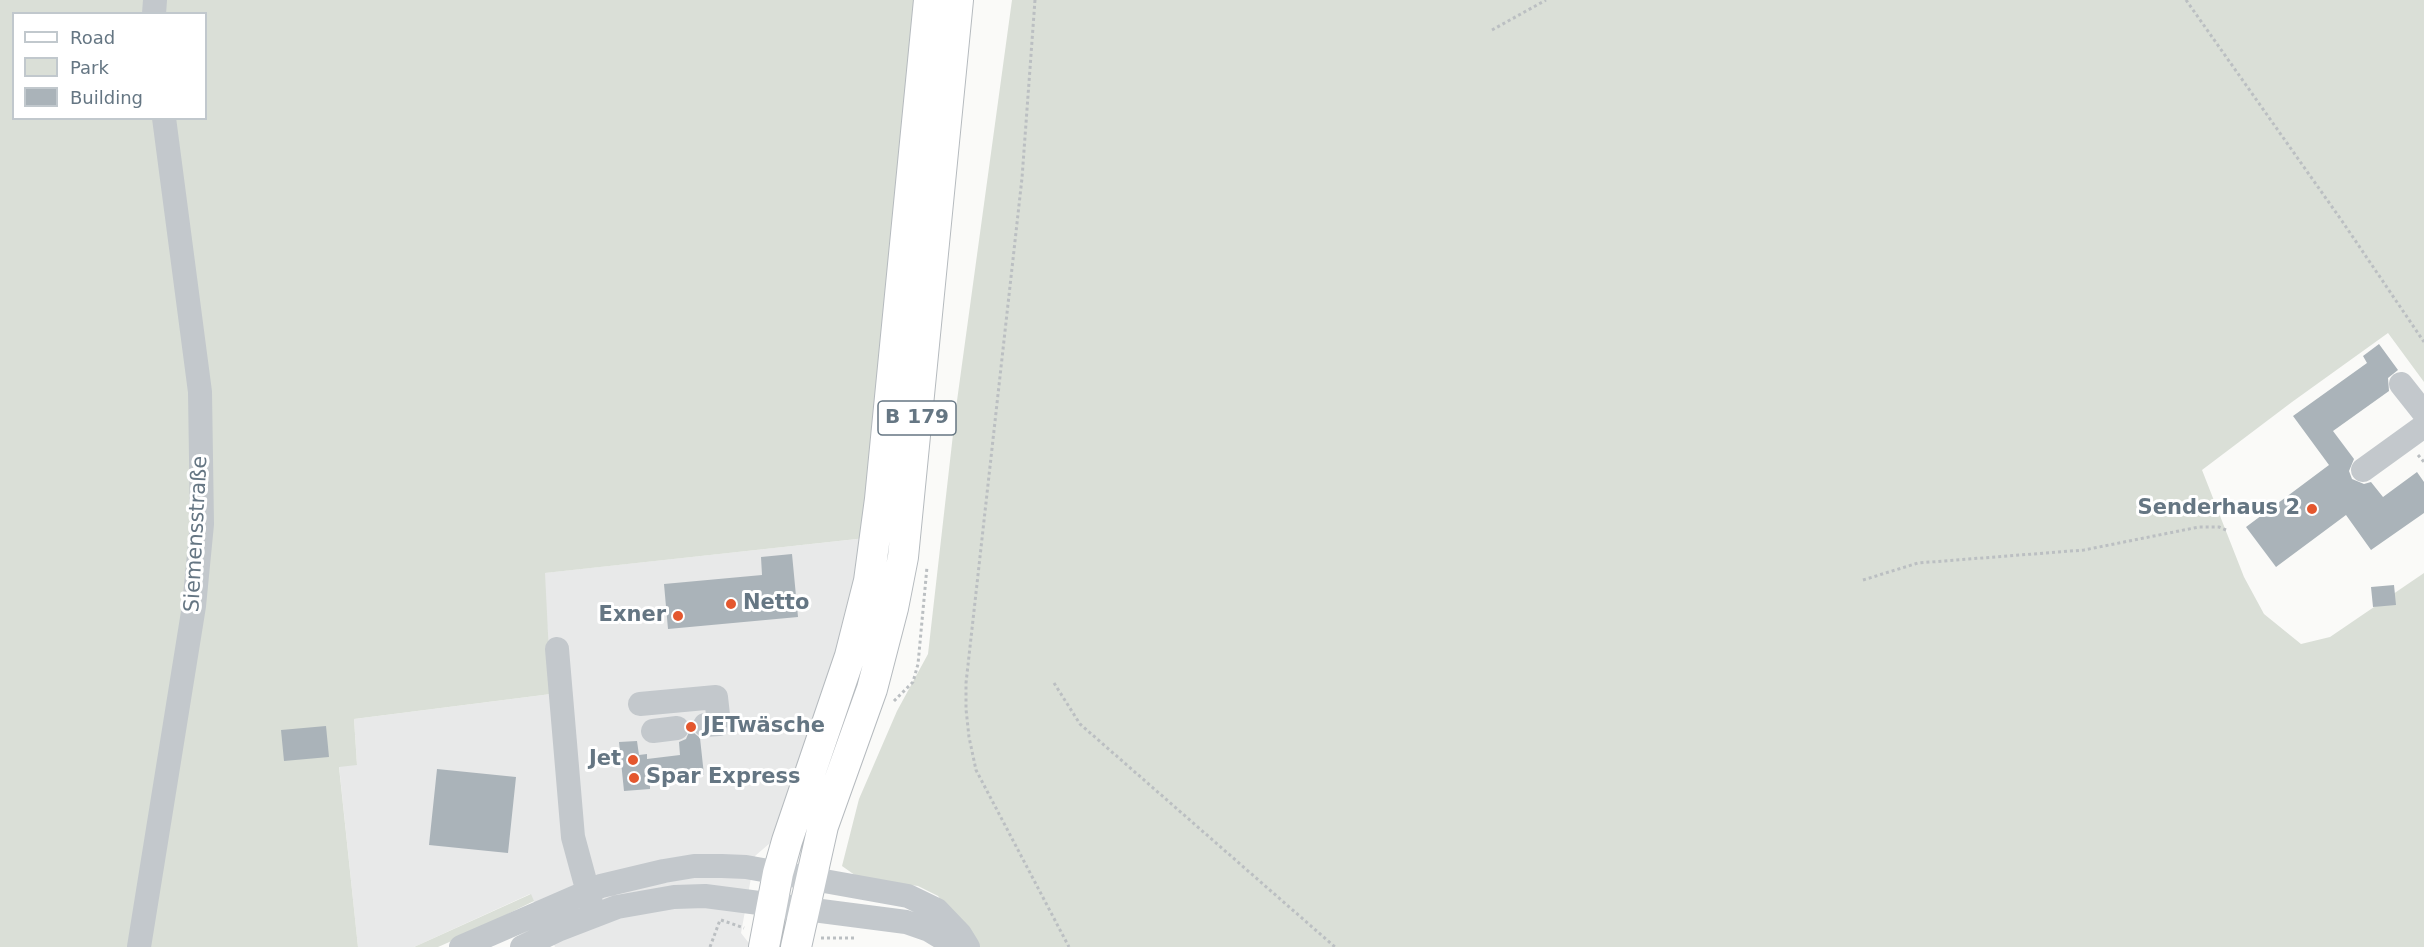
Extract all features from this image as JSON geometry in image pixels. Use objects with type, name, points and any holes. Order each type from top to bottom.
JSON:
[{"type":"main road","name":"B 179","points":[[768,927],[778,873],[850,656],[869,581],[880,499],[929,0]]},
{"type":"main road","name":"B 179","points":[[798,930],[823,826],[872,689],[891,617],[903,557],[958,0]]},
{"type":"street","name":"Siemensstraße","points":[[139,947],[193,616],[202,524],[200,393],[164,120]]},
{"type":"street","points":[[2401,384],[2424,413]]},
{"type":"street","points":[[2363,470],[2424,426]]},
{"type":"street","points":[[557,649],[573,837],[591,903]]},
{"type":"street","points":[[640,704],[716,697],[719,724],[705,725]]},
{"type":"street","points":[[653,731],[677,728]]},
{"type":"street","points":[[522,947],[632,877],[694,866],[746,867],[908,896],[924,901],[937,910],[960,934],[968,947]]},
{"type":"street","points":[[461,947],[591,903],[626,905],[674,897],[705,896],[768,927],[798,930],[906,922],[929,930],[957,947]]},
{"type":"path","points":[[1035,0],[1022,178],[966,683],[966,709],[976,770],[1069,947]]},
{"type":"path","points":[[1492,30],[1546,0]]},
{"type":"path","points":[[2186,0],[2424,342]]},
{"type":"path","points":[[1863,580],[1918,563],[2085,550],[2199,526],[2226,530]]},
{"type":"path","points":[[1054,682],[1080,724],[1335,947]]},
{"type":"path","points":[[712,919],[740,927],[768,927]]},
{"type":"path","points":[[710,947],[720,920]]},
{"type":"path","points":[[798,930],[819,939],[856,938]]},
{"type":"shaded area","points":[[866,538],[854,602],[777,837],[755,856],[741,933],[752,947],[555,947],[530,894],[414,947],[358,947],[339,766],[357,764],[354,719],[551,694],[544,573]]},
{"type":"green space","points":[[0,0],[919,0],[866,538],[545,573],[551,694],[354,719],[357,765],[339,767],[358,947],[0,947]]},
{"type":"green space","points":[[1012,0],[2424,0],[2424,382],[2388,333],[2202,470],[2244,577],[2264,614],[2301,644],[2330,637],[2424,573],[2424,947],[976,947],[938,896],[918,886],[859,878],[842,866],[859,799],[897,711],[928,654],[956,408]]},
{"type":"green space","points":[[531,894],[534,901],[463,936],[438,947],[414,947]]},
{"type":"building","points":[[2379,344],[2398,370],[2388,378],[2389,391],[2333,431],[2354,459],[2349,471],[2352,479],[2364,484],[2371,482],[2383,497],[2417,472],[2424,482],[2424,513],[2371,550],[2346,515],[2276,567],[2246,527],[2329,465],[2293,416],[2367,363],[2363,356]]},
{"type":"building","name":"Netto","points":[[792,554],[798,617],[668,629],[664,584],[762,575],[761,557]]},
{"type":"building","points":[[2394,585],[2396,605],[2373,607],[2371,587]]},
{"type":"building","points":[[326,726],[329,757],[284,761],[281,730]]},
{"type":"building","points":[[691,727],[700,738],[704,775],[650,780],[650,789],[624,791],[619,742],[637,741],[639,755],[647,754],[647,759],[680,755],[679,742],[686,739]]},
{"type":"building","points":[[437,769],[516,777],[508,853],[429,845]]},
{"type":"place","name":"Senderhaus 2","points":[[2312,509]]},
{"type":"place","name":"Netto","points":[[731,604]]},
{"type":"place","name":"Exner","points":[[678,616]]},
{"type":"place","name":"JETwäsche","points":[[691,727]]},
{"type":"place","name":"Jet","points":[[633,760]]},
{"type":"place","name":"Spar Express","points":[[634,778]]}]
